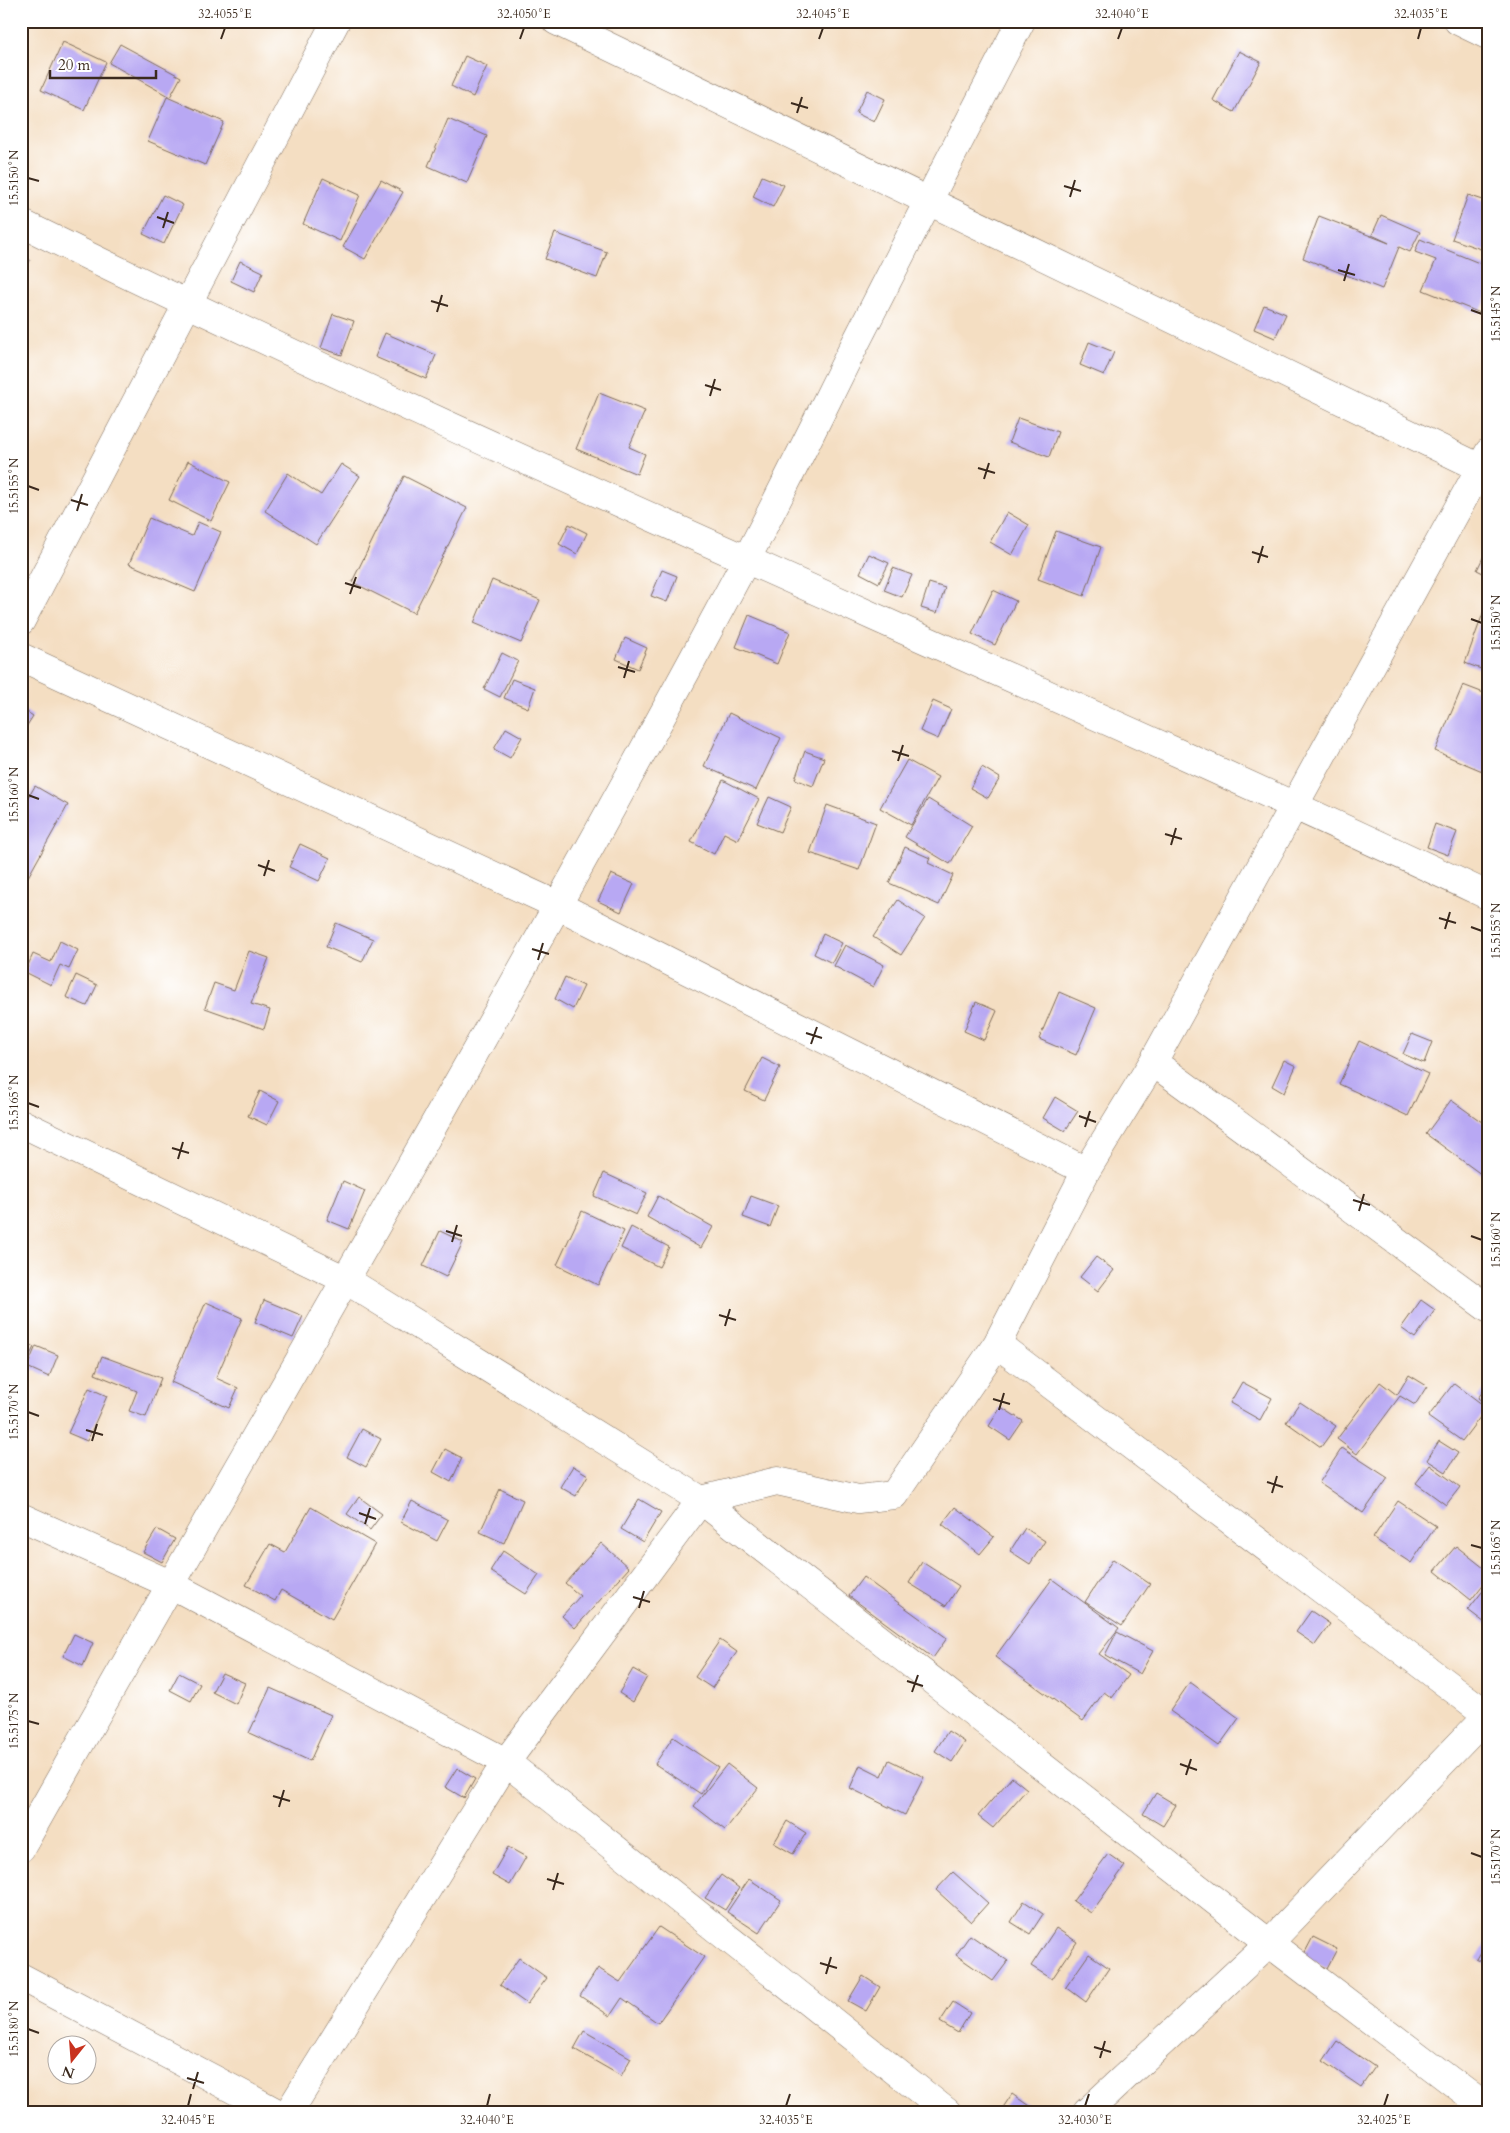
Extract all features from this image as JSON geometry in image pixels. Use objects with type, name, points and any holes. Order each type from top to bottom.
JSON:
[{"type":"street","points":[[21,621],[336,21]]},
{"type":"street","points":[[289,2112],[506,1762],[701,1500],[777,1481],[858,1499],[894,1495],[997,1344],[1086,1172],[1153,1062],[1293,804],[1486,464],[928,201],[556,21]]},
{"type":"street","points":[[21,1848],[170,1584],[346,1280],[557,905],[746,560],[1021,21]]},
{"type":"street","points":[[1458,21],[1489,36]]},
{"type":"street","points":[[21,223],[186,304],[517,457],[1293,804],[1489,896]]},
{"type":"street","points":[[21,657],[557,905],[1086,1172]]},
{"type":"street","points":[[1153,1062],[1489,1309]]},
{"type":"street","points":[[21,1122],[346,1280],[701,1500],[1269,1943],[1489,2110]]},
{"type":"street","points":[[997,1344],[1488,1715],[1269,1943],[1087,2112]]},
{"type":"street","points":[[21,1517],[170,1584],[506,1762],[947,2112]]},
{"type":"street","points":[[21,1977],[276,2112]]},
{"type":"building","points":[[63,42],[106,62],[84,110],[41,90]]},
{"type":"building","points":[[120,44],[181,77],[170,97],[109,63]]},
{"type":"building","points":[[1239,51],[1261,62],[1234,112],[1213,100]]},
{"type":"building","points":[[465,56],[487,66],[473,97],[451,86]]},
{"type":"building","points":[[867,90],[885,99],[874,122],[856,113]]},
{"type":"building","points":[[167,97],[224,122],[205,165],[148,141]]},
{"type":"building","points":[[448,119],[487,136],[467,183],[428,166]]},
{"type":"building","points":[[762,176],[784,185],[773,207],[753,197]]},
{"type":"building","points":[[323,178],[360,195],[340,241],[303,224]]},
{"type":"building","points":[[381,180],[403,192],[365,259],[343,247]]},
{"type":"building","points":[[163,195],[183,205],[164,244],[143,234]]},
{"type":"building","points":[[1468,195],[1489,202],[1489,252],[1452,239]]},
{"type":"building","points":[[1381,215],[1420,232],[1410,252],[1399,247],[1382,289],[1303,258],[1319,216],[1389,243],[1372,235]]},
{"type":"building","points":[[555,233],[607,252],[597,278],[545,259]]},
{"type":"building","points":[[1420,239],[1489,267],[1489,293],[1480,313],[1423,290],[1436,260],[1415,252]]},
{"type":"building","points":[[21,256],[30,260],[21,279]]},
{"type":"building","points":[[240,261],[263,272],[254,292],[231,281]]},
{"type":"building","points":[[1264,305],[1286,314],[1275,338],[1254,329]]},
{"type":"building","points":[[333,314],[354,321],[342,355],[321,348]]},
{"type":"building","points":[[385,333],[436,355],[426,379],[375,357]]},
{"type":"building","points":[[1089,342],[1114,352],[1104,375],[1080,365]]},
{"type":"building","points":[[599,393],[645,411],[629,447],[645,454],[637,474],[576,449]]},
{"type":"building","points":[[1018,418],[1058,432],[1049,457],[1009,442]]},
{"type":"building","points":[[188,461],[230,482],[211,521],[169,500]]},
{"type":"building","points":[[341,464],[360,476],[316,544],[265,511],[288,473],[321,495]]},
{"type":"building","points":[[404,476],[467,508],[414,613],[352,582]]},
{"type":"building","points":[[1007,512],[1029,525],[1012,555],[990,542]]},
{"type":"building","points":[[149,518],[192,536],[198,522],[221,532],[195,592],[129,564]]},
{"type":"building","points":[[569,524],[587,533],[577,554],[559,544]]},
{"type":"building","points":[[1056,531],[1101,547],[1084,596],[1038,579]]},
{"type":"building","points":[[1489,545],[1489,576],[1477,570]]},
{"type":"building","points":[[869,554],[889,563],[879,583],[860,573]]},
{"type":"building","points":[[893,568],[912,575],[902,597],[884,590]]},
{"type":"building","points":[[662,570],[677,576],[667,602],[651,596]]},
{"type":"building","points":[[492,580],[540,600],[521,643],[474,623]]},
{"type":"building","points":[[929,583],[945,588],[937,613],[921,608]]},
{"type":"building","points":[[993,590],[1016,601],[995,645],[972,634]]},
{"type":"building","points":[[1489,597],[1489,672],[1465,663]]},
{"type":"building","points":[[749,615],[790,632],[777,664],[736,647]]},
{"type":"building","points":[[625,638],[647,648],[638,669],[616,659]]},
{"type":"building","points":[[502,653],[518,661],[500,697],[484,689]]},
{"type":"building","points":[[512,679],[535,688],[528,708],[504,698]]},
{"type":"building","points":[[1463,685],[1489,695],[1489,768],[1487,773],[1435,751]]},
{"type":"building","points":[[933,701],[951,709],[938,739],[920,731]]},
{"type":"building","points":[[21,708],[33,716],[21,735]]},
{"type":"building","points":[[729,713],[781,738],[756,790],[704,766]]},
{"type":"building","points":[[506,728],[522,737],[510,758],[494,749]]},
{"type":"building","points":[[805,751],[824,758],[813,786],[795,779]]},
{"type":"building","points":[[907,760],[938,777],[911,825],[880,808]]},
{"type":"building","points":[[982,767],[1000,778],[988,798],[970,788]]},
{"type":"building","points":[[723,780],[759,799],[738,840],[724,833],[714,854],[691,842]]},
{"type":"building","points":[[35,786],[68,805],[28,877],[21,873],[21,810]]},
{"type":"building","points":[[769,797],[791,807],[780,832],[757,823]]},
{"type":"building","points":[[928,799],[972,826],[950,864],[905,837]]},
{"type":"building","points":[[827,805],[876,823],[859,870],[810,853]]},
{"type":"building","points":[[1435,824],[1457,832],[1448,855],[1427,847]]},
{"type":"building","points":[[300,844],[330,858],[319,881],[289,867]]},
{"type":"building","points":[[905,847],[930,858],[928,863],[953,875],[939,905],[889,883]]},
{"type":"building","points":[[611,874],[634,884],[621,912],[598,901]]},
{"type":"building","points":[[898,900],[925,918],[901,955],[873,937]]},
{"type":"building","points":[[336,923],[373,939],[362,962],[326,947]]},
{"type":"building","points":[[823,934],[842,943],[832,963],[814,954]]},
{"type":"building","points":[[60,941],[78,950],[69,969],[60,965],[51,985],[25,972],[33,954],[51,962]]},
{"type":"building","points":[[845,945],[884,965],[873,987],[834,966]]},
{"type":"building","points":[[249,951],[269,958],[251,1004],[270,1010],[264,1029],[205,1008],[214,983],[234,990]]},
{"type":"building","points":[[76,975],[97,985],[87,1006],[66,997]]},
{"type":"building","points":[[565,977],[584,986],[573,1009],[555,999]]},
{"type":"building","points":[[1059,992],[1096,1008],[1076,1055],[1039,1039]]},
{"type":"building","points":[[976,1002],[997,1011],[984,1040],[964,1031]]},
{"type":"building","points":[[1412,1034],[1432,1042],[1424,1063],[1403,1054]]},
{"type":"building","points":[[1359,1041],[1428,1074],[1408,1116],[1339,1084]]},
{"type":"building","points":[[762,1058],[780,1067],[764,1100],[745,1091]]},
{"type":"building","points":[[1284,1060],[1296,1066],[1284,1093],[1272,1086]]},
{"type":"building","points":[[260,1091],[279,1101],[267,1125],[248,1116]]},
{"type":"building","points":[[1055,1097],[1078,1111],[1065,1131],[1043,1118]]},
{"type":"building","points":[[1451,1100],[1489,1127],[1489,1180],[1426,1134]]},
{"type":"building","points":[[604,1173],[647,1193],[636,1215],[594,1196]]},
{"type":"building","points":[[343,1181],[365,1191],[349,1229],[327,1220]]},
{"type":"building","points":[[658,1196],[713,1227],[701,1248],[647,1217]]},
{"type":"building","points":[[751,1196],[778,1206],[770,1227],[743,1217]]},
{"type":"building","points":[[582,1211],[624,1231],[598,1285],[557,1265]]},
{"type":"building","points":[[631,1227],[669,1247],[659,1267],[621,1248]]},
{"type":"building","points":[[440,1231],[463,1242],[446,1277],[423,1266]]},
{"type":"building","points":[[1096,1257],[1114,1270],[1098,1291],[1080,1277]]},
{"type":"building","points":[[264,1300],[303,1316],[293,1338],[255,1322]]},
{"type":"building","points":[[1421,1300],[1435,1310],[1415,1338],[1401,1328]]},
{"type":"building","points":[[206,1302],[242,1318],[216,1378],[238,1388],[229,1408],[171,1382]]},
{"type":"building","points":[[21,1341],[34,1347],[21,1372]]},
{"type":"building","points":[[36,1346],[58,1355],[49,1377],[27,1367]]},
{"type":"building","points":[[102,1356],[161,1378],[146,1417],[129,1411],[137,1391],[95,1374]]},
{"type":"building","points":[[1409,1375],[1427,1386],[1415,1405],[1400,1396],[1357,1454],[1337,1439],[1380,1382],[1397,1395]]},
{"type":"building","points":[[1242,1382],[1272,1398],[1260,1420],[1230,1403]]},
{"type":"building","points":[[1454,1383],[1487,1408],[1462,1441],[1428,1417]]},
{"type":"building","points":[[1489,1383],[1489,1407],[1478,1398]]},
{"type":"building","points":[[89,1388],[107,1396],[87,1441],[68,1433]]},
{"type":"building","points":[[1300,1402],[1336,1426],[1321,1447],[1286,1422]]},
{"type":"building","points":[[1001,1407],[1023,1421],[1010,1440],[989,1426]]},
{"type":"building","points":[[362,1429],[381,1439],[366,1467],[347,1457]]},
{"type":"building","points":[[1439,1441],[1458,1453],[1446,1472],[1427,1460]]},
{"type":"building","points":[[1342,1448],[1388,1478],[1363,1513],[1319,1483]]},
{"type":"building","points":[[445,1449],[462,1458],[451,1482],[433,1472]]},
{"type":"building","points":[[1430,1465],[1460,1487],[1446,1505],[1416,1483]]},
{"type":"building","points":[[573,1466],[588,1475],[576,1496],[560,1487]]},
{"type":"building","points":[[500,1489],[523,1500],[504,1543],[480,1532]]},
{"type":"building","points":[[359,1497],[382,1514],[370,1530],[347,1514]]},
{"type":"building","points":[[639,1499],[661,1512],[643,1542],[621,1529]]},
{"type":"building","points":[[412,1501],[448,1520],[437,1541],[401,1522]]},
{"type":"building","points":[[1398,1501],[1436,1526],[1411,1563],[1373,1538]]},
{"type":"building","points":[[311,1507],[375,1544],[332,1619],[281,1590],[275,1601],[246,1585],[270,1544],[285,1552]]},
{"type":"building","points":[[955,1507],[994,1537],[980,1554],[942,1524]]},
{"type":"building","points":[[1025,1528],[1045,1541],[1030,1564],[1010,1551]]},
{"type":"building","points":[[157,1529],[175,1539],[162,1562],[143,1552]]},
{"type":"building","points":[[601,1543],[629,1568],[575,1628],[562,1616],[580,1596],[565,1583]]},
{"type":"building","points":[[1456,1546],[1489,1572],[1489,1577],[1471,1600],[1435,1571]]},
{"type":"building","points":[[503,1551],[539,1575],[526,1594],[490,1571]]},
{"type":"building","points":[[1113,1559],[1150,1584],[1122,1626],[1085,1602]]},
{"type":"building","points":[[922,1562],[959,1586],[946,1606],[909,1583]]},
{"type":"building","points":[[863,1577],[947,1638],[933,1658],[849,1596]]},
{"type":"building","points":[[1052,1579],[1119,1628],[1099,1654],[1129,1675],[1112,1698],[1104,1692],[1083,1721],[995,1657]]},
{"type":"building","points":[[1489,1583],[1489,1626],[1468,1610]]},
{"type":"building","points":[[1311,1611],[1330,1624],[1315,1645],[1296,1632]]},
{"type":"building","points":[[1117,1632],[1153,1651],[1140,1674],[1105,1655]]},
{"type":"building","points":[[74,1634],[93,1643],[83,1666],[63,1656]]},
{"type":"building","points":[[720,1640],[737,1652],[712,1688],[695,1677]]},
{"type":"building","points":[[633,1669],[647,1677],[633,1702],[619,1693]]},
{"type":"building","points":[[179,1673],[200,1684],[191,1701],[170,1690]]},
{"type":"building","points":[[222,1673],[245,1683],[236,1704],[212,1692]]},
{"type":"building","points":[[1190,1682],[1239,1718],[1219,1746],[1170,1711]]},
{"type":"building","points":[[270,1688],[331,1715],[310,1761],[249,1733]]},
{"type":"building","points":[[948,1731],[965,1742],[952,1762],[935,1751]]},
{"type":"building","points":[[673,1737],[718,1767],[701,1794],[655,1764]]},
{"type":"building","points":[[889,1760],[924,1777],[905,1815],[850,1788],[860,1765],[882,1776]]},
{"type":"building","points":[[727,1764],[758,1788],[725,1830],[694,1806]]},
{"type":"building","points":[[457,1768],[475,1779],[464,1798],[445,1787]]},
{"type":"building","points":[[1012,1777],[1027,1789],[993,1828],[978,1816]]},
{"type":"building","points":[[1156,1793],[1176,1805],[1163,1826],[1143,1814]]},
{"type":"building","points":[[787,1821],[806,1833],[793,1854],[774,1843]]},
{"type":"building","points":[[508,1847],[526,1857],[510,1885],[492,1875]]},
{"type":"building","points":[[1108,1854],[1125,1866],[1091,1913],[1073,1901]]},
{"type":"building","points":[[953,1872],[988,1903],[971,1922],[936,1890]]},
{"type":"building","points":[[721,1875],[739,1888],[725,1910],[705,1898]]},
{"type":"building","points":[[749,1879],[781,1900],[759,1933],[727,1912]]},
{"type":"building","points":[[1024,1901],[1043,1914],[1030,1934],[1011,1922]]},
{"type":"building","points":[[659,1927],[704,1957],[658,2023],[622,1998],[610,2016],[580,1996],[598,1968],[620,1982]]},
{"type":"building","points":[[1056,1928],[1077,1942],[1052,1979],[1031,1966]]},
{"type":"building","points":[[970,1935],[1008,1961],[993,1981],[956,1955]]},
{"type":"building","points":[[1313,1937],[1337,1949],[1327,1968],[1303,1956]]},
{"type":"building","points":[[1489,1937],[1489,1966],[1476,1959]]},
{"type":"building","points":[[1089,1954],[1109,1968],[1086,2002],[1066,1987]]},
{"type":"building","points":[[519,1958],[547,1978],[527,2004],[500,1985]]},
{"type":"building","points":[[863,1976],[880,1987],[866,2011],[848,2001]]},
{"type":"building","points":[[953,2002],[970,2013],[958,2033],[940,2022]]},
{"type":"building","points":[[584,2031],[631,2058],[621,2076],[574,2049]]},
{"type":"building","points":[[1337,2041],[1375,2067],[1361,2087],[1323,2061]]},
{"type":"building","points":[[1012,2094],[1032,2108],[1029,2112],[1000,2112]]}]
